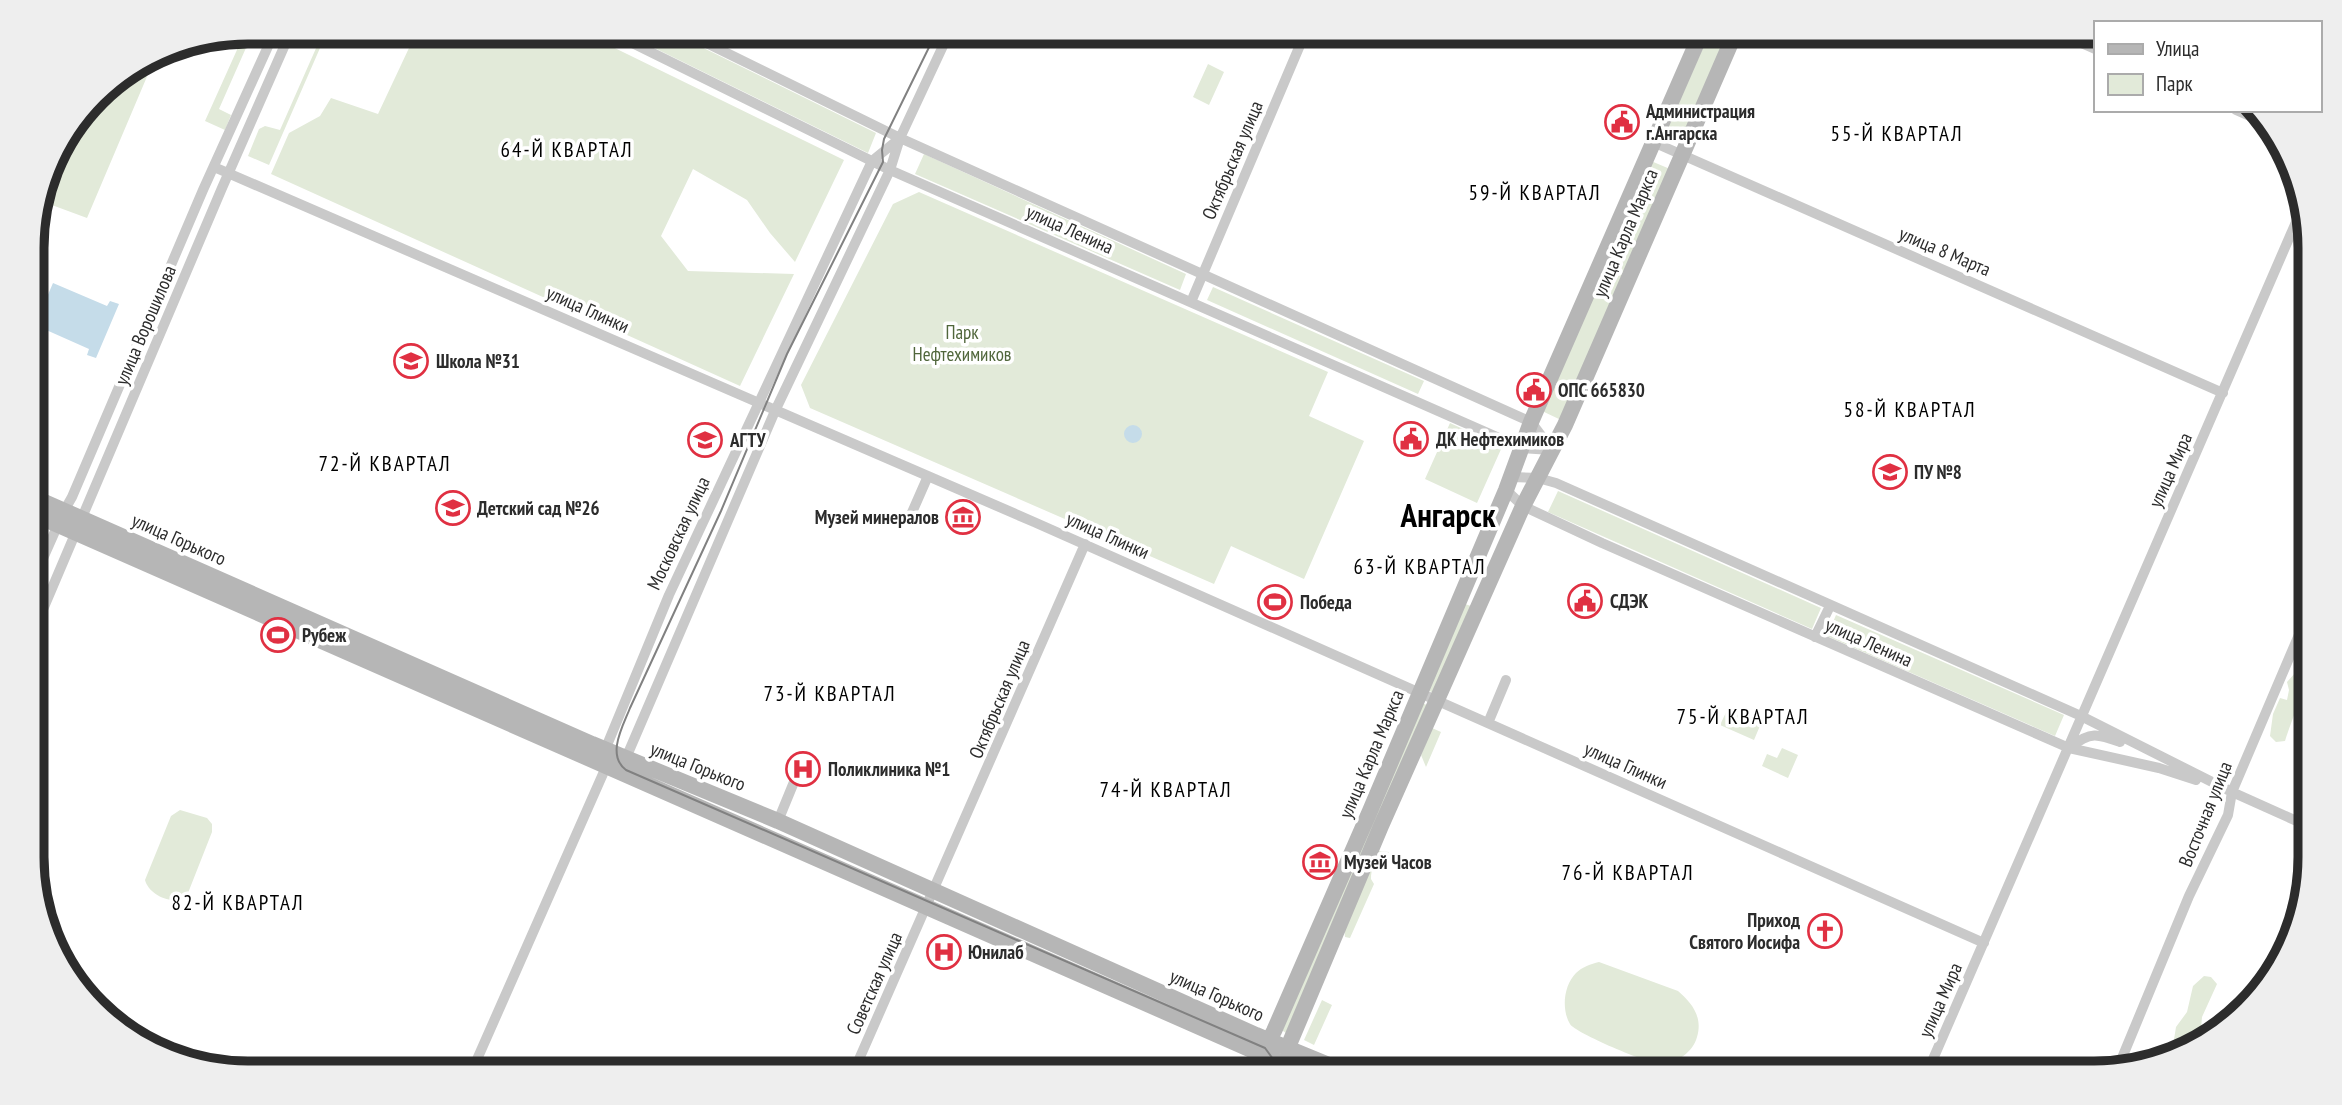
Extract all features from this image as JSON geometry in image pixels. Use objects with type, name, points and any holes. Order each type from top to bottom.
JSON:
[{"type":"main road","name":"улица Карла Маркса","points":[[1257,1061],[1419,694],[1509,483],[1531,422],[1697,44]]},
{"type":"main road","name":"улица Карла Маркса","points":[[1289,1061],[1288,1047],[1381,826],[1523,506],[1552,450],[1731,44]]},
{"type":"main road","name":"улица Горького","points":[[44,506],[60,518],[606,767],[930,899],[1265,1047],[1280,1061]]},
{"type":"main road","name":"улица Горького","points":[[44,516],[60,518]]},
{"type":"main road","name":"улица Горького","points":[[78,526],[778,821],[930,899]]},
{"type":"main road","name":"улица Горького","points":[[1265,1047],[1288,1047],[1320,1061]]},
{"type":"street","name":"улица Ворошилова","points":[[44,555],[270,44]]},
{"type":"street","name":"улица Ворошилова","points":[[44,607],[286,44]]},
{"type":"street","name":"улица Ленина","points":[[633,44],[890,170],[1522,448]]},
{"type":"street","name":"улица Ленина","points":[[707,44],[900,138],[1531,422],[1552,450]]},
{"type":"street","name":"Московская улица","points":[[624,757],[775,411],[890,170],[900,138],[944,44]]},
{"type":"street","name":"Октябрьская улица","points":[[1191,302],[1301,44]]},
{"type":"street","name":"Московская улица","points":[[476,1061],[606,767],[605,750],[669,595],[872,161],[900,138]]},
{"type":"street","name":"улица 8 Марта","points":[[1653,142],[2223,393]]},
{"type":"street","name":"улица Глинки","points":[[214,167],[1084,544],[1718,827],[1933,918],[1984,943]]},
{"type":"street","name":"улица Мира","points":[[1932,1061],[2297,220]]},
{"type":"street","points":[[1522,448],[1552,450]]},
{"type":"street","points":[[911,517],[928,477]]},
{"type":"street","name":"улица Ленина","points":[[2232,792],[2159,768],[2069,748],[1523,506],[1509,483],[1538,478],[1556,483],[2081,716],[2232,792],[2298,822]]},
{"type":"street","name":"Октябрьская улица","points":[[930,899],[1084,544]]},
{"type":"street","points":[[1815,637],[1830,606]]},
{"type":"street","name":"Восточная улица","points":[[2122,1059],[2189,896],[2228,815],[2232,792],[2298,637]]},
{"type":"street","points":[[1488,723],[1506,680]]},
{"type":"street","points":[[2069,748],[2084,737],[2092,735],[2103,736],[2155,754]]},
{"type":"street","points":[[606,767],[624,757]]},
{"type":"street","points":[[778,821],[794,782]]},
{"type":"street","name":"Советская улица","points":[[858,1061],[930,899]]},
{"type":"green space","points":[[240,44],[248,44],[219,109],[231,115],[225,130],[205,121]]},
{"type":"green space","points":[[400,44],[607,44],[844,160],[795,262],[747,200],[693,169],[661,236],[688,271],[794,274],[740,386],[271,174],[289,133],[320,116],[331,98],[378,114],[409,48]]},
{"type":"green space","points":[[646,44],[695,44],[876,133],[868,153]]},
{"type":"green space","points":[[1705,44],[1725,44],[1684,137],[1667,129]]},
{"type":"green space","points":[[317,46],[320,48],[269,165],[248,156],[259,129],[265,126],[280,130]]},
{"type":"green space","points":[[1208,64],[1224,72],[1209,105],[1193,97]]},
{"type":"green space","points":[[150,69],[87,218],[49,204],[59,169],[78,134],[103,103]]},
{"type":"green space","points":[[924,154],[1186,274],[1180,290],[915,174]]},
{"type":"green space","points":[[1651,161],[1670,169],[1561,420],[1542,411]]},
{"type":"green space","name":"Парк Нефтехимиков","points":[[919,192],[1328,372],[1309,416],[1364,441],[1304,579],[1231,546],[1214,584],[810,408],[801,385],[893,204]]},
{"type":"green space","points":[[1213,287],[1424,381],[1418,394],[1207,300]]},
{"type":"green space","points":[[1450,423],[1502,447],[1477,503],[1425,479]]},
{"type":"green space","points":[[1558,491],[1821,608],[1812,629],[1548,512]]},
{"type":"green space","points":[[1465,604],[1471,606],[1433,693],[1428,690]]},
{"type":"green space","points":[[1836,615],[2064,715],[2055,736],[1827,636]]},
{"type":"green space","points":[[2298,670],[2298,704],[2285,741],[2276,742],[2270,736],[2273,714],[2280,698],[2287,700],[2287,682]]},
{"type":"green space","points":[[1422,703],[1427,705],[1286,1033],[1280,1029]]},
{"type":"green space","points":[[1729,706],[1762,721],[1754,740],[1720,725]]},
{"type":"green space","points":[[1432,728],[1441,732],[1426,767],[1421,755]]},
{"type":"green space","points":[[1782,748],[1798,755],[1788,778],[1762,766],[1767,754],[1777,758]]},
{"type":"green space","points":[[180,810],[207,818],[212,824],[212,832],[188,893],[177,900],[171,900],[157,895],[145,880],[171,816]]},
{"type":"green space","points":[[1378,851],[1389,852],[1385,860],[1374,866],[1371,879],[1374,884],[1350,938],[1345,937],[1344,927]]},
{"type":"green space","points":[[1599,962],[1678,991],[1692,1006],[1699,1023],[1697,1037],[1688,1052],[1673,1061],[1649,1061],[1598,1041],[1570,1024],[1565,1011],[1566,990],[1578,971]]},
{"type":"green space","points":[[2204,976],[2211,977],[2217,984],[2202,1017],[2201,1029],[2173,1045],[2176,1027],[2187,1012],[2193,986]]},
{"type":"green space","points":[[1322,1000],[1332,1005],[1314,1045],[1304,1040]]},
{"type":"water","points":[[53,283],[107,306],[110,301],[119,304],[96,358],[87,355],[89,349],[44,329],[44,304]]},
{"type":"water","points":[[1133,425],[1139,428],[1142,434],[1139,440],[1133,443],[1127,440],[1124,434],[1127,428]]},
{"type":"tram line","points":[[931,44],[884,139],[883,162],[787,354],[721,511],[630,708],[620,732],[617,757],[626,770],[1265,1048],[1272,1061]]},
{"type":"place","name":"Администрация г.Ангарска","points":[[1622,122]]},
{"type":"place","name":"Школа №31","points":[[411,361]]},
{"type":"place","name":"ОПС 665830","points":[[1534,390]]},
{"type":"place","name":"ДК Нефтехимиков","points":[[1411,439]]},
{"type":"place","name":"АГТУ","points":[[705,440]]},
{"type":"place","name":"ПУ №8","points":[[1890,472]]},
{"type":"place","name":"Детский сад №26","points":[[453,508]]},
{"type":"place","name":"Музей минералов","points":[[963,517]]},
{"type":"place","name":"СДЭК","points":[[1585,601]]},
{"type":"place","name":"Победа","points":[[1275,602]]},
{"type":"place","name":"Рубеж","points":[[278,635]]},
{"type":"place","name":"Поликлиника №1","points":[[803,769]]},
{"type":"place","name":"Музей Часов","points":[[1320,862]]},
{"type":"place","name":"Приход Святого Иосифа","points":[[1825,931]]},
{"type":"place","name":"Юнилаб","points":[[944,952]]},
{"type":"district","name":"55-Й КВАРТАЛ","points":[[1897,133]]},
{"type":"district","name":"64-Й КВАРТАЛ","points":[[567,149]]},
{"type":"district","name":"59-Й КВАРТАЛ","points":[[1535,192]]},
{"type":"district","name":"58-Й КВАРТАЛ","points":[[1910,409]]},
{"type":"district","name":"72-Й КВАРТАЛ","points":[[385,463]]},
{"type":"district","name":"Ангарск","points":[[1448,514]]},
{"type":"district","name":"63-Й КВАРТАЛ","points":[[1420,566]]},
{"type":"district","name":"73-Й КВАРТАЛ","points":[[830,693]]},
{"type":"district","name":"75-Й КВАРТАЛ","points":[[1743,716]]},
{"type":"district","name":"74-Й КВАРТАЛ","points":[[1166,789]]},
{"type":"district","name":"76-Й КВАРТАЛ","points":[[1628,872]]},
{"type":"district","name":"82-Й КВАРТАЛ","points":[[238,902]]}]
